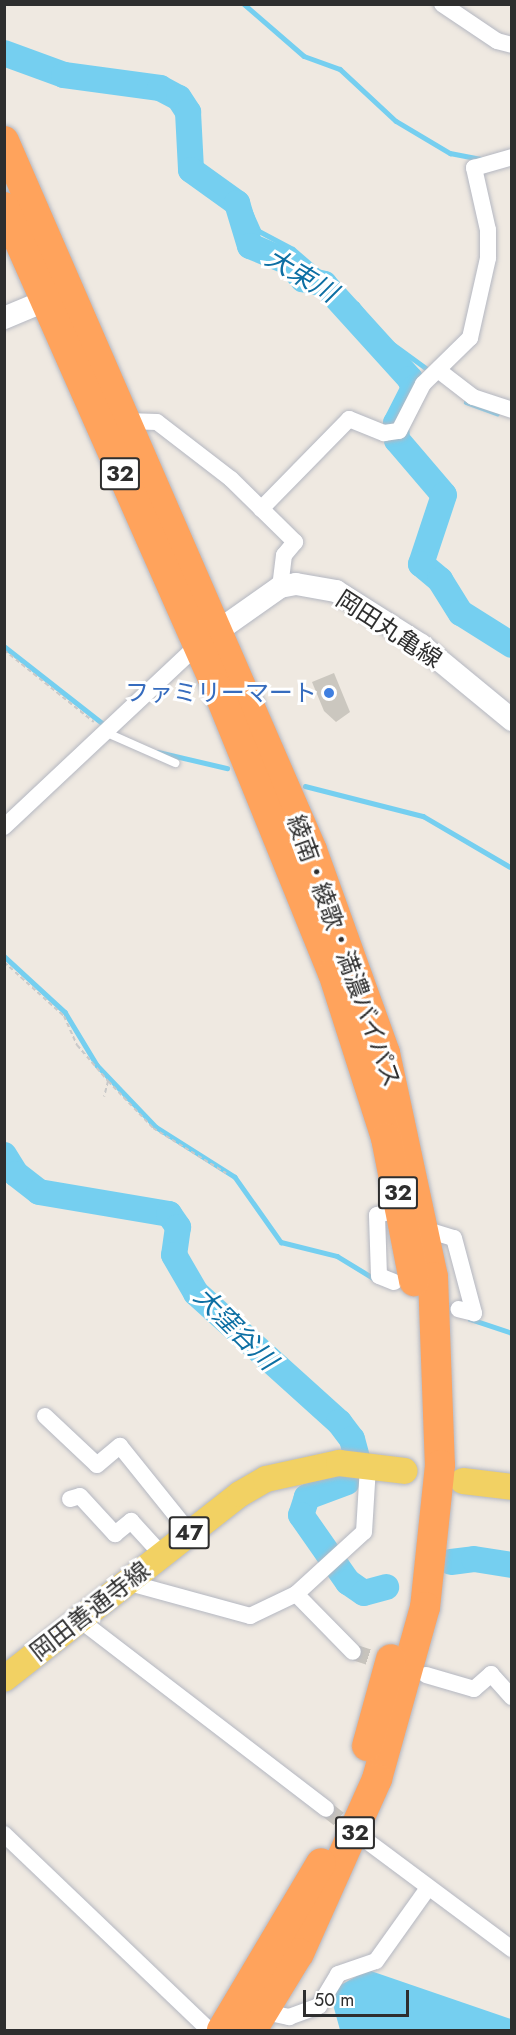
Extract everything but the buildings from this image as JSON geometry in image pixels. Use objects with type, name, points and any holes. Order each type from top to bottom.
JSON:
[{"type":"highway","name":"綾南・綾歌・満濃バイパス","points":[[4,141],[56,296],[206,639],[312,850],[355,965],[388,1065],[427,1230],[441,1382],[436,1517],[425,1607],[377,1779],[330,1889],[259,2021]]},
{"type":"highway","name":"綾南・綾歌・満濃バイパス","points":[[4,207],[126,422],[365,1063],[401,1209],[414,1279],[422,1380],[421,1464],[406,1604],[361,1769],[339,1822],[281,1938],[222,2031]]},
{"type":"main road","points":[[4,318],[56,296]]},
{"type":"main road","name":"岡田丸亀線","points":[[280,587],[296,584],[336,591],[421,645],[512,720]]},
{"type":"main road","points":[[206,639],[280,587]]},
{"type":"main road","name":"岡田善通寺線","points":[[4,1679],[190,1533],[266,1479],[310,1466],[368,1467],[405,1471]]},
{"type":"main road","points":[[463,1481],[512,1487]]},
{"type":"street","points":[[442,4],[497,42],[512,45]]},
{"type":"street","points":[[261,509],[350,419],[395,433],[434,373],[470,338],[479,312],[488,230],[474,168],[512,157]]},
{"type":"street","points":[[434,373],[473,397],[512,410]]},
{"type":"street","points":[[126,422],[157,423],[261,509],[295,542],[284,555],[280,587]]},
{"type":"street","points":[[4,827],[105,727],[206,639]]},
{"type":"street","points":[[394,1282],[379,1276],[377,1215],[401,1209]]},
{"type":"street","points":[[427,1230],[454,1238],[474,1313],[458,1309]]},
{"type":"street","points":[[45,1416],[97,1465],[120,1446],[190,1533]]},
{"type":"street","points":[[126,1582],[230,1615],[250,1616],[296,1594],[364,1532],[368,1467]]},
{"type":"street","points":[[70,1499],[80,1496],[115,1534],[131,1521],[162,1555]]},
{"type":"street","points":[[296,1594],[353,1652]]},
{"type":"street","points":[[80,1620],[326,1809]]},
{"type":"street","points":[[426,1675],[474,1689],[491,1674],[512,1696]]},
{"type":"street","points":[[4,1834],[209,2031]]},
{"type":"street","points":[[371,1844],[512,1949]]},
{"type":"street","points":[[259,2021],[289,2017],[319,2006],[338,1974],[376,1961],[428,1888]]},
{"type":"lane","points":[[105,727],[176,763]]},
{"type":"path","points":[[4,650],[59,689],[105,727]]},
{"type":"path","points":[[4,962],[64,1017],[76,1045],[153,1128],[226,1173]]},
{"type":"path","points":[[104,1098],[108,1082]]},
{"type":"water","points":[[368,1970],[511,2019],[511,2030],[340,2030],[334,2008],[337,1987]]},
{"type":"waterway","points":[[244,4],[304,56],[340,69],[396,121],[450,153],[480,159]]},
{"type":"waterway","name":"大束川","points":[[4,53],[64,75],[160,88],[179,98],[188,112],[191,170],[237,203],[250,246],[288,262],[303,279],[324,284],[410,379],[414,388],[396,423],[397,440],[444,495],[421,564],[440,580],[461,613],[512,645]]},
{"type":"waterway","points":[[229,198],[247,204],[259,231],[293,249],[357,304],[382,336],[430,371]]},
{"type":"waterway","points":[[466,402],[497,413]]},
{"type":"waterway","points":[[4,646],[106,726]]},
{"type":"waterway","points":[[158,752],[227,768]]},
{"type":"waterway","points":[[305,786],[423,816],[512,868]]},
{"type":"waterway","points":[[4,956],[65,1012],[97,1065],[156,1127],[235,1177],[281,1242],[337,1256],[375,1279]]},
{"type":"waterway","name":"大窪谷川","points":[[4,1155],[16,1174],[39,1192],[169,1214],[178,1227],[174,1255],[196,1293],[339,1422],[352,1439],[357,1458]]},
{"type":"waterway","points":[[470,1319],[512,1333]]},
{"type":"waterway","name":"大窪谷川","points":[[347,1482],[307,1497],[301,1515],[348,1582],[364,1593],[386,1587]]},
{"type":"waterway","name":"大窪谷川","points":[[451,1562],[474,1559],[512,1565]]},
{"type":"tunnel","points":[[353,1652],[396,1666]]},
{"type":"tunnel","points":[[326,1809],[358,1834]]},
{"type":"place","name":"ファミリーマート","points":[[329,693]]}]
